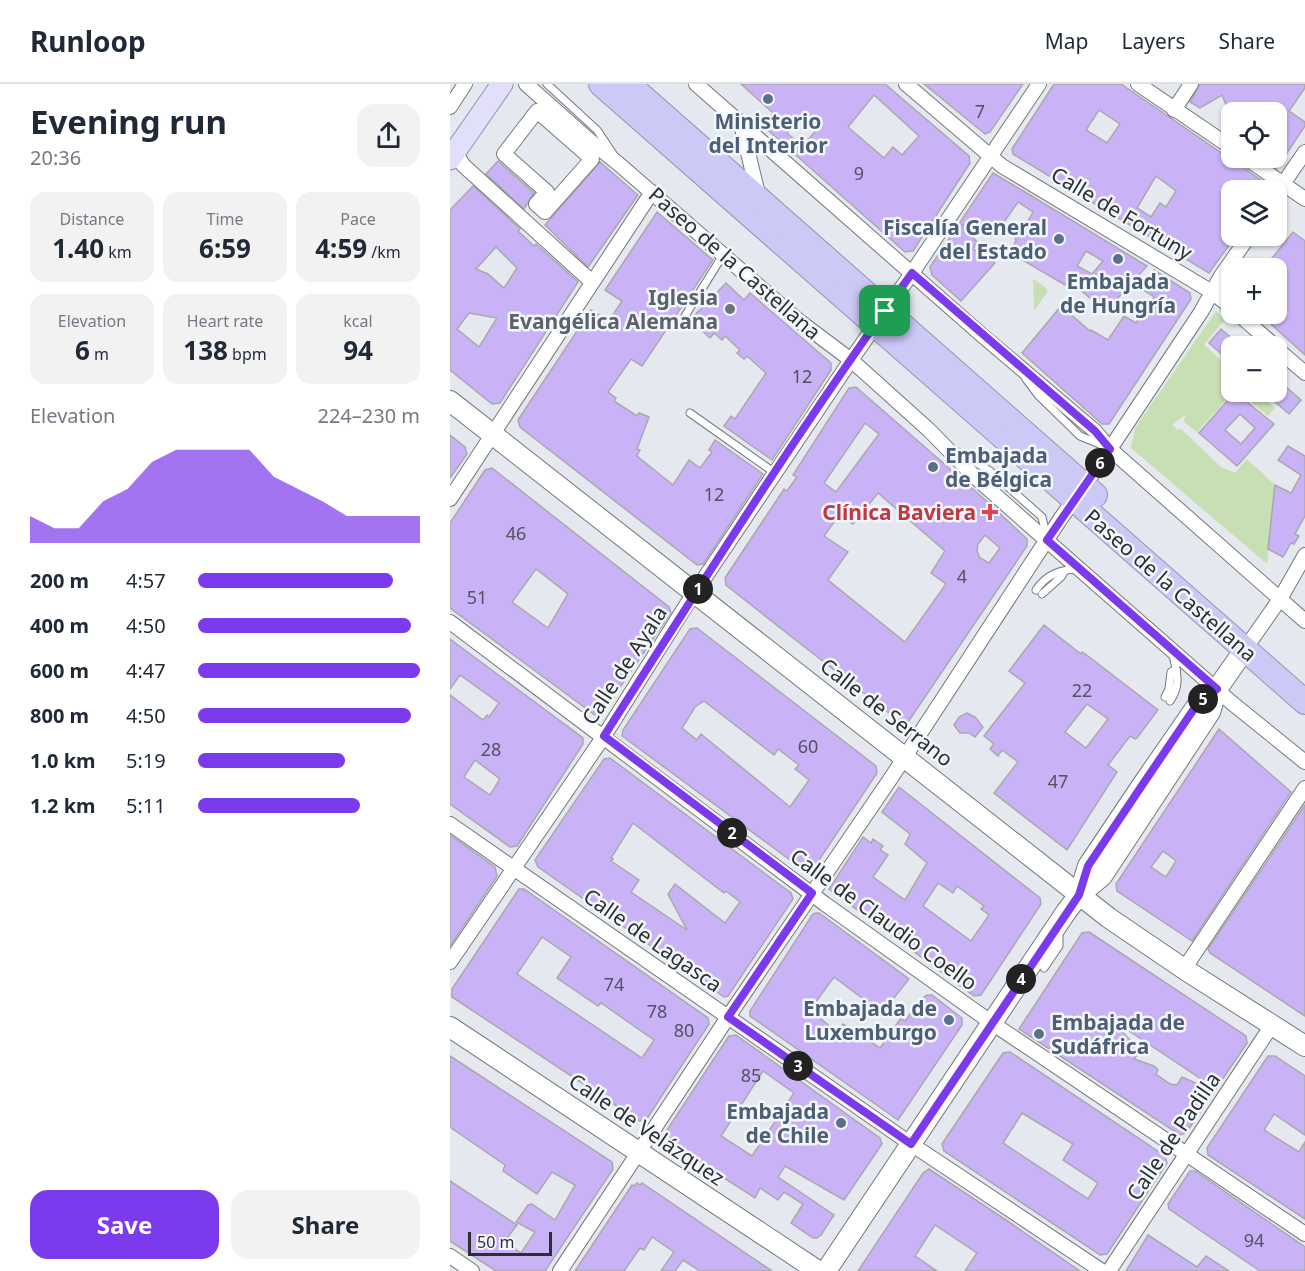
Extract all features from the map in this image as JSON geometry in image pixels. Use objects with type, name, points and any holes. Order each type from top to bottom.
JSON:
[{"type":"highway","name":"Paseo de la Castellana","points":[[601,84],[880,318],[1079,492],[1249,643],[1305,702]]},
{"type":"highway","name":"Paseo de la Castellana","points":[[628,84],[760,200],[880,318]]},
{"type":"highway","name":"Paseo de la Castellana","points":[[1249,643],[1305,680]]},
{"type":"main road","points":[[452,156],[502,84]]},
{"type":"main road","name":"Calle de Serrano","points":[[450,401],[1079,895],[1184,969],[1305,1046]]},
{"type":"main road","points":[[826,1271],[1058,924],[1079,895],[1102,876],[1210,712],[1217,689],[1249,643]]},
{"type":"main road","points":[[1079,895],[1088,866],[1198,703],[1217,689]]},
{"type":"main road","name":"Calle de Velázquez","points":[[450,1027],[818,1271]]},
{"type":"street","points":[[450,107],[465,84]]},
{"type":"street","name":"Paseo de la Castellana","points":[[526,84],[808,327],[851,360],[929,430],[975,477],[1217,689],[1305,762]]},
{"type":"street","points":[[696,84],[712,89],[741,124],[1017,366],[1089,426],[1110,449],[1305,621]]},
{"type":"street","name":"Calle de Fortuny","points":[[906,84],[1002,166],[1221,299]]},
{"type":"street","points":[[851,360],[1039,84]]},
{"type":"street","points":[[1138,84],[1221,141]]},
{"type":"street","points":[[1174,110],[1191,84]]},
{"type":"street","points":[[537,111],[592,159],[545,212],[536,204],[547,192],[504,154],[537,111]]},
{"type":"street","points":[[741,124],[760,200]]},
{"type":"street","points":[[1286,180],[1305,152]]},
{"type":"street","points":[[452,156],[592,282]]},
{"type":"street","points":[[1257,168],[1270,180]]},
{"type":"street","points":[[450,499],[652,192]]},
{"type":"street","points":[[1287,192],[1305,199]]},
{"type":"street","points":[[560,1271],[728,1017],[905,757],[1047,540],[1201,312],[1242,246]]},
{"type":"street","points":[[1250,324],[1263,336]]},
{"type":"street","points":[[1287,357],[1305,373]]},
{"type":"street","name":"Calle de Ayala","points":[[450,962],[604,736],[694,594],[851,360]]},
{"type":"street","points":[[1249,643],[1280,599],[1305,555]]},
{"type":"street","name":"Calle de Claudio Coello","points":[[450,622],[812,893],[992,1023],[1305,1234]]},
{"type":"street","points":[[1184,969],[1305,788]]},
{"type":"street","name":"Calle de Lagasca","points":[[450,824],[911,1144],[1102,1271]]},
{"type":"street","name":"Calle de Padilla","points":[[1109,1271],[1272,1025]]},
{"type":"street","points":[[450,1256],[472,1271]]},
{"type":"lane","name":"Paseo de la Castellana","points":[[547,84],[597,130],[620,165]]},
{"type":"lane","points":[[685,316],[724,254]]},
{"type":"lane","points":[[690,413],[775,473]]},
{"type":"lane","points":[[1039,592],[1061,577],[1064,572],[1080,568]]},
{"type":"lane","points":[[1168,699],[1171,672],[1176,669],[1171,648]]},
{"type":"lane","points":[[1180,743],[1217,689]]},
{"type":"lane","points":[[1140,802],[1147,790],[1145,781]]},
{"type":"lane","points":[[1044,968],[1059,946],[1058,924]]},
{"type":"green space","points":[[1033,279],[1048,291],[1034,311]]},
{"type":"green space","points":[[1216,311],[1221,315],[1221,324],[1204,345],[1221,360],[1221,402],[1224,402],[1197,432],[1184,422],[1185,415],[1172,425],[1178,430],[1180,428],[1221,467],[1235,473],[1247,459],[1275,485],[1267,564],[1131,448],[1135,428]]},
{"type":"green space","points":[[1251,402],[1268,402],[1275,408],[1268,416]]},
{"type":"building","points":[[741,84],[885,84],[969,156],[970,163],[913,251],[905,252],[762,125],[773,113]],"holes":[[[874,95],[919,136],[902,155],[893,147],[884,158],[848,127]],[[800,119],[815,132],[802,146],[787,133]]]},
{"type":"building","points":[[924,84],[1023,84],[990,132],[985,134]]},
{"type":"building","points":[[1054,84],[1121,84],[1221,153],[1221,168],[1243,168],[1261,180],[1221,180],[1221,246],[1228,246],[1209,273],[1013,154],[1012,149]],"holes":[[[1099,110],[1120,124],[1107,143],[1086,130]],[[1156,176],[1176,191],[1166,207],[1160,203],[1151,217],[1137,208]]]},
{"type":"building","points":[[1200,84],[1305,84],[1305,88],[1289,111],[1305,122],[1305,126],[1287,153],[1287,102],[1225,102],[1222,95],[1200,108],[1190,102]]},
{"type":"building","points":[[498,161],[534,193],[524,209],[486,174]]},
{"type":"building","points":[[600,162],[638,195],[588,267],[545,225]]},
{"type":"building","points":[[993,173],[1147,266],[1106,311],[1068,280],[1065,285],[1009,252],[1016,241],[1012,228],[1025,226],[1033,212],[1018,202],[1000,228],[991,222],[982,235],[962,224],[977,242],[973,249],[995,263],[961,301],[932,275],[930,267]],"holes":[[[1086,251],[1103,261],[1092,274],[1077,266]]]},
{"type":"building","points":[[473,186],[520,229],[518,231],[534,246],[536,244],[578,282],[500,403],[492,404],[450,370],[450,210]],"holes":[[[496,247],[517,268],[504,288],[488,274],[476,269]],[[469,313],[497,318],[479,347],[457,329]]]},
{"type":"building","points":[[657,212],[713,260],[642,366],[631,359],[608,392],[616,398],[614,401],[637,416],[639,413],[649,417],[637,449],[640,450],[637,456],[673,485],[689,460],[700,468],[712,452],[709,450],[715,440],[763,474],[703,564],[697,565],[520,427],[518,420],[591,310],[609,321],[622,301],[605,290]]},
{"type":"building","points":[[1293,232],[1305,241],[1305,355],[1287,336],[1271,324],[1287,324],[1287,258],[1272,258],[1282,246],[1287,246],[1287,239]]},
{"type":"building","points":[[1154,270],[1190,293],[1191,299],[1109,424],[1102,424],[1022,353],[1061,306],[1090,331],[1108,340],[1124,316],[1136,323],[1154,297],[1142,289]]},
{"type":"building","points":[[726,283],[744,300],[750,293],[831,363],[831,370],[772,460],[724,426],[731,416],[735,419],[766,373],[747,356],[744,359],[737,353],[740,350],[725,336],[722,340],[714,333],[710,338],[690,320]]},
{"type":"building","points":[[1221,329],[1229,336],[1221,336],[1221,353],[1209,343]]},
{"type":"building","points":[[856,387],[1027,539],[1027,546],[908,722],[902,723],[726,585],[725,578],[784,489],[787,491],[797,477],[793,475],[849,388]],"holes":[[[865,423],[879,434],[836,492],[824,483]],[[878,493],[945,551],[931,573],[946,584],[905,642],[828,580],[848,552],[824,536],[839,515],[853,524]],[[985,535],[1000,548],[989,563],[980,558],[977,551],[978,544]]]},
{"type":"building","points":[[1287,388],[1301,400],[1289,414],[1275,402],[1287,402]]},
{"type":"building","points":[[1226,402],[1247,402],[1274,424],[1237,466],[1199,433]],"holes":[[[1240,414],[1255,428],[1241,444],[1225,430]]]},
{"type":"building","points":[[450,435],[465,447],[467,454],[450,478]]},
{"type":"building","points":[[1288,446],[1305,456],[1305,516],[1295,534],[1299,536],[1294,544],[1291,543],[1283,557],[1268,549],[1275,485],[1291,493],[1301,475],[1278,460]]},
{"type":"building","points":[[492,468],[669,607],[671,613],[599,718],[450,608],[450,523],[485,470]],"holes":[[[536,569],[568,594],[548,628],[512,602]]]},
{"type":"building","points":[[1044,625],[1158,710],[1137,738],[1130,736],[1108,765],[1117,772],[1067,850],[994,793],[1018,762],[1002,750],[998,756],[990,749],[994,744],[984,736],[1025,683],[1009,671]],"holes":[[[1087,704],[1108,719],[1086,748],[1065,732]]]},
{"type":"building","points":[[697,628],[876,766],[877,773],[813,869],[805,871],[622,736],[623,730],[690,629]],"holes":[[[704,701],[774,755],[778,749],[799,765],[795,769],[809,780],[790,807],[701,734],[697,740],[682,728],[695,707]]]},
{"type":"building","points":[[450,639],[583,738],[583,744],[517,846],[510,847],[450,804],[450,695],[483,720],[487,715],[489,717],[499,703],[460,675],[450,689]],"holes":[[[475,760],[500,779],[490,795],[464,777]]]},
{"type":"building","points":[[967,713],[975,717],[983,727],[975,737],[969,733],[960,733],[954,725],[959,717]]},
{"type":"building","points":[[1219,729],[1291,792],[1192,941],[1117,891],[1116,884]],"holes":[[[1163,851],[1176,861],[1166,877],[1151,867]]]},
{"type":"building","points":[[610,758],[791,893],[793,899],[728,996],[724,997],[538,867],[535,860],[604,759]],"holes":[[[633,823],[724,893],[726,891],[740,902],[725,923],[675,884],[668,894],[687,930],[631,892],[639,880],[611,861],[613,859],[611,858]]]},
{"type":"building","points":[[899,787],[1040,898],[1041,904],[981,995],[974,996],[829,889],[863,837],[871,843],[873,839],[883,846],[880,850],[888,855],[873,877],[905,900],[927,863],[905,844],[910,834],[882,812]],"holes":[[[938,883],[953,893],[957,886],[984,906],[981,909],[989,915],[971,941],[923,906]]]},
{"type":"building","points":[[1305,805],[1305,1016],[1210,953],[1208,949]]},
{"type":"building","points":[[450,835],[495,867],[497,876],[450,946]]},
{"type":"building","points":[[519,889],[524,889],[708,1018],[709,1024],[646,1120],[639,1121],[452,997],[452,989]],"holes":[[[542,937],[571,957],[557,978],[598,1006],[601,1003],[654,1040],[642,1058],[517,974]]]},
{"type":"building","points":[[816,913],[909,979],[882,1013],[834,977],[810,1010],[837,1032],[843,1024],[880,1048],[901,1018],[905,1021],[920,1000],[927,995],[932,995],[962,1018],[962,1025],[898,1120],[750,1016],[750,1011],[813,914]]},
{"type":"building","points":[[1089,932],[1246,1036],[1247,1043],[1186,1133],[1180,1135],[1019,1029],[1082,933]],"holes":[[[1120,1025],[1204,1081],[1202,1086],[1182,1077],[1177,1085],[1170,1084],[1156,1074],[1158,1070],[1154,1066],[1134,1059],[1140,1051],[1118,1027]]]},
{"type":"building","points":[[736,1035],[880,1138],[882,1144],[844,1200],[785,1166],[778,1177],[834,1215],[817,1238],[813,1238],[791,1223],[803,1204],[784,1192],[778,1200],[760,1188],[755,1198],[665,1140],[665,1133],[729,1036]],"holes":[[[763,1071],[794,1093],[752,1156],[721,1136]]]},
{"type":"building","points":[[1010,1052],[1165,1156],[1167,1163],[1107,1254],[1100,1255],[944,1151],[942,1144],[1003,1053]],"holes":[[[1022,1113],[1073,1144],[1063,1160],[1098,1183],[1088,1199],[1003,1143]]]},
{"type":"building","points":[[450,1056],[612,1162],[613,1169],[545,1271],[496,1271],[450,1241],[450,1181],[517,1225],[504,1242],[521,1253],[535,1232],[516,1222],[528,1205],[532,1204],[555,1220],[575,1185],[552,1172],[537,1194],[503,1171],[505,1165],[450,1127]]},
{"type":"building","points":[[1268,1056],[1275,1056],[1305,1076],[1305,1135],[1274,1114],[1264,1130],[1299,1152],[1305,1142],[1305,1219],[1208,1155],[1207,1148]]},
{"type":"building","points":[[929,1169],[1080,1271],[965,1271],[977,1253],[935,1225],[915,1256],[937,1271],[858,1271],[923,1173]]},
{"type":"building","points":[[1190,1171],[1195,1171],[1305,1247],[1305,1271],[1260,1271],[1169,1209],[1168,1204]]},
{"type":"building","points":[[637,1183],[640,1185],[642,1183],[772,1271],[700,1271],[683,1260],[675,1271],[661,1271],[674,1252],[652,1237],[644,1250],[640,1248],[624,1271],[575,1271],[632,1185]]},
{"type":"building","points":[[1148,1235],[1197,1267],[1206,1256],[1229,1271],[1126,1271]]},
{"type":"place","name":"Ministerio del Interior","points":[[768,99]]},
{"type":"place","name":"Fiscalía General del Estado","points":[[1059,239]]},
{"type":"place","name":"Embajada de Hungría","points":[[1118,259]]},
{"type":"place","name":"Iglesia Evangélica Alemana","points":[[730,309]]},
{"type":"place","name":"Embajada de Bélgica","points":[[933,467]]},
{"type":"place","name":"Clínica Baviera","points":[[990,512]]},
{"type":"place","name":"Embajada de Luxemburgo","points":[[949,1020]]},
{"type":"place","name":"Embajada de Sudáfrica","points":[[1039,1034]]},
{"type":"place","name":"Embajada de Chile","points":[[841,1123]]},
{"type":"route","points":[[912,273],[1095,431],[1110,449],[1047,540],[1217,689],[1198,703],[1145,781],[1088,866],[1079,895],[911,1144],[728,1017],[812,893],[604,736],[687,604],[885,311],[912,273]]}]
